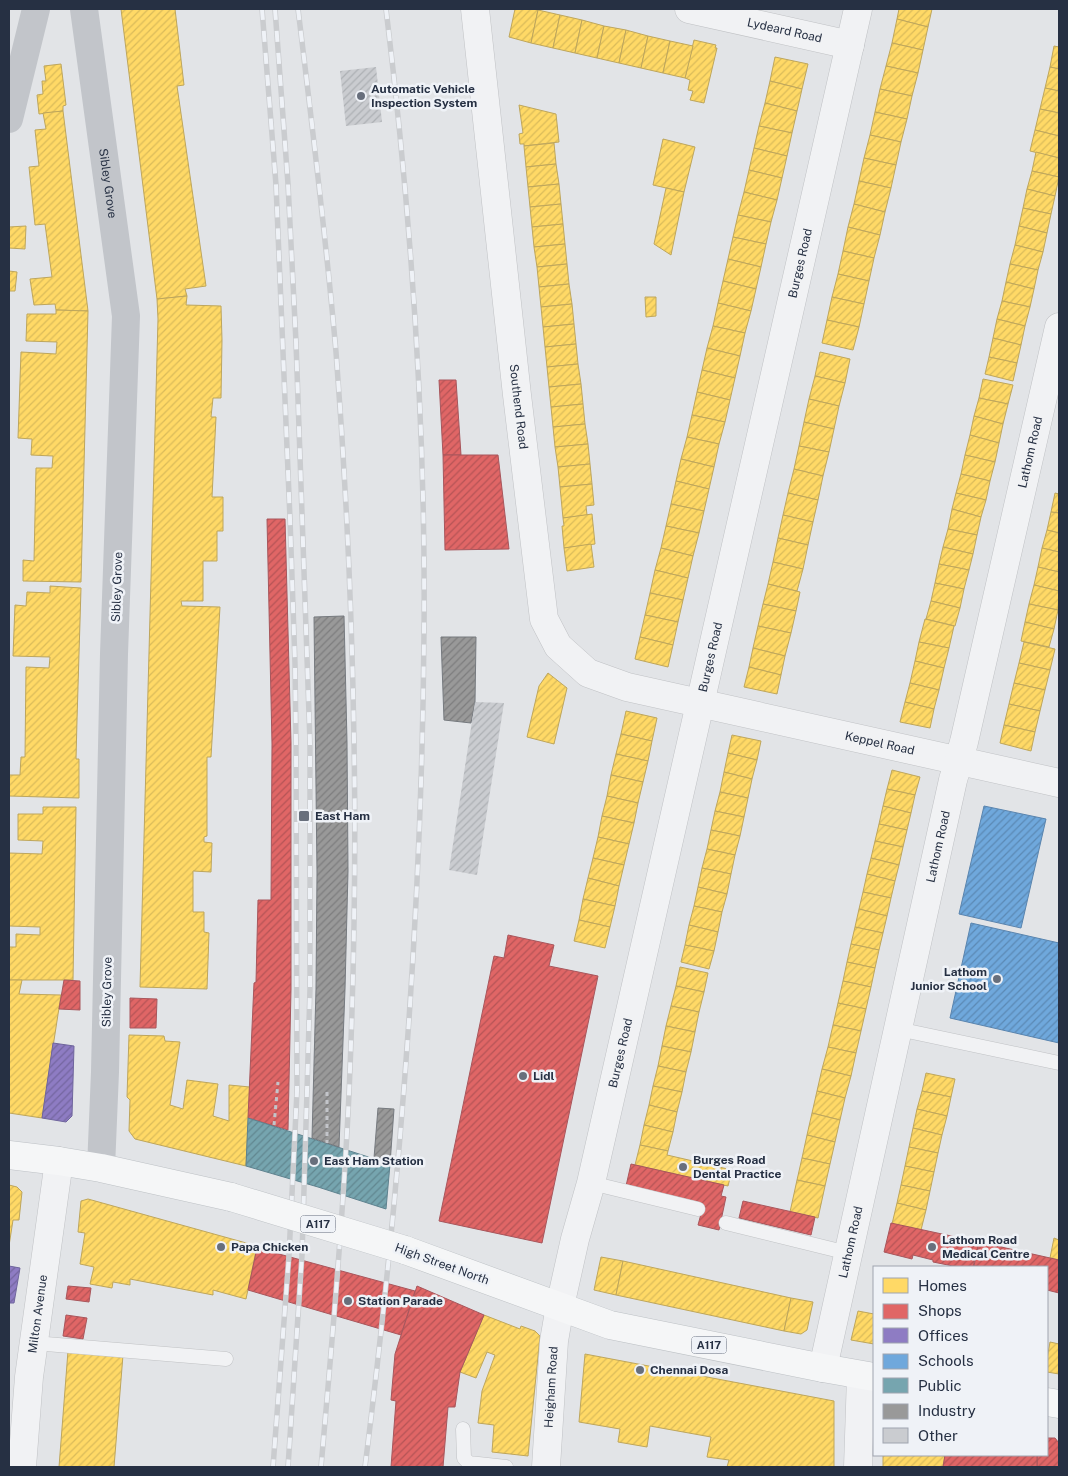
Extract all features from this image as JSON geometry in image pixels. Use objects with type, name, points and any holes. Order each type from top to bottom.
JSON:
[{"type":"main road","points":[[9,120],[36,9]]},
{"type":"main road","name":"Sibley Grove","points":[[84,9],[126,316],[114,654],[105,1072],[101,1168]]},
{"type":"main road","name":"High Street North","points":[[9,1156],[59,1161],[101,1168],[231,1197],[406,1250],[610,1325],[868,1377]]},
{"type":"street","name":"Southend Road","points":[[475,9],[517,395],[544,619],[558,646],[588,673],[627,687],[700,703]]},
{"type":"street","name":"Lydeard Road","points":[[689,9],[850,46]]},
{"type":"street","name":"Burges Road","points":[[560,1306],[575,1239],[591,1183],[858,9]]},
{"type":"street","name":"Lathom Road","points":[[823,1368],[953,780],[959,761],[1059,327]]},
{"type":"street","name":"Keppel Road","points":[[700,703],[1059,783]]},
{"type":"street","name":"Milton Avenue","points":[[22,1467],[29,1377],[59,1161]]},
{"type":"street","name":"Heigham Road","points":[[546,1467],[554,1341],[560,1306]]},
{"type":"street","points":[[858,1467],[868,1377]]},
{"type":"lane","points":[[898,1029],[1059,1063]]},
{"type":"lane","points":[[591,1183],[698,1209]]},
{"type":"lane","points":[[726,1223],[848,1253]]},
{"type":"lane","points":[[34,1343],[226,1359]]},
{"type":"lane","points":[[463,1429],[464,1458],[469,1463],[506,1467]]},
{"type":"path","points":[[274,1126],[278,1082]]},
{"type":"path","points":[[327,1092],[327,1143]]},
{"type":"building: Homes","points":[[121,9],[175,9],[184,85],[177,86],[206,286],[185,289],[187,296],[157,299]]},
{"type":"building: Homes","points":[[515,9],[538,10],[531,43],[509,37]]},
{"type":"building: Homes","points":[[899,9],[932,9],[928,27],[897,19]]},
{"type":"building: Homes","points":[[538,10],[560,15],[553,48],[531,43]]},
{"type":"building: Homes","points":[[560,15],[582,20],[575,53],[553,48]]},
{"type":"building: Homes","points":[[897,19],[928,27],[923,50],[892,43]]},
{"type":"building: Homes","points":[[582,20],[604,26],[597,58],[575,53]]},
{"type":"building: Homes","points":[[604,26],[626,30],[619,63],[597,58]]},
{"type":"building: Homes","points":[[626,30],[648,36],[641,68],[619,63]]},
{"type":"building: Homes","points":[[648,36],[670,41],[663,73],[641,68]]},
{"type":"building: Homes","points":[[694,40],[716,45],[715,48],[717,48],[704,103],[690,100],[693,91],[688,90],[690,80],[685,78]]},
{"type":"building: Homes","points":[[670,41],[693,46],[685,78],[663,73]]},
{"type":"building: Homes","points":[[892,43],[923,50],[918,73],[886,66]]},
{"type":"building: Homes","points":[[1054,46],[1059,47],[1059,69],[1050,67]]},
{"type":"building: Homes","points":[[775,57],[808,64],[802,89],[770,81]]},
{"type":"building: Homes","points":[[61,64],[66,105],[63,106],[63,111],[39,114],[37,95],[43,94],[42,81],[46,81],[44,66]]},
{"type":"building: Homes","points":[[886,66],[918,73],[912,96],[880,89]]},
{"type":"building: Homes","points":[[1050,67],[1059,69],[1059,91],[1045,88]]},
{"type":"building: Homes","points":[[770,81],[802,89],[797,111],[765,103]]},
{"type":"building: Homes","points":[[1045,88],[1059,91],[1059,113],[1040,109]]},
{"type":"building: Homes","points":[[880,89],[912,96],[907,119],[875,112]]},
{"type":"building: Homes","points":[[765,103],[797,111],[792,133],[759,126]]},
{"type":"building: Homes","points":[[519,105],[556,114],[559,142],[524,146],[524,144],[520,144],[519,134],[523,133]]},
{"type":"building: Homes","points":[[1040,109],[1059,113],[1059,136],[1035,130]]},
{"type":"building: Homes","points":[[63,111],[88,311],[56,310],[55,304],[34,305],[30,279],[52,277],[45,224],[35,225],[29,167],[39,166],[35,130],[46,129],[43,113]]},
{"type":"building: Homes","points":[[875,112],[907,119],[901,142],[870,135]]},
{"type":"building: Homes","points":[[759,126],[792,133],[787,156],[754,148]]},
{"type":"building: Homes","points":[[1035,130],[1059,136],[1059,158],[1030,151]]},
{"type":"building: Homes","points":[[870,135],[901,142],[896,165],[864,158]]},
{"type":"building: Homes","points":[[663,139],[695,147],[684,192],[653,185]]},
{"type":"building: Homes","points":[[554,143],[556,164],[526,167],[524,146]]},
{"type":"building: Homes","points":[[754,148],[787,156],[782,178],[749,170]]},
{"type":"building: Homes","points":[[1036,152],[1059,158],[1059,177],[1032,171]]},
{"type":"building: Homes","points":[[864,158],[896,165],[891,188],[859,181]]},
{"type":"building: Homes","points":[[556,164],[559,184],[528,187],[526,167]]},
{"type":"building: Homes","points":[[749,170],[782,178],[777,200],[744,192]]},
{"type":"building: Homes","points":[[1032,171],[1059,177],[1055,196],[1027,189]]},
{"type":"building: Homes","points":[[859,181],[891,188],[885,212],[854,204]]},
{"type":"building: Homes","points":[[559,184],[561,204],[530,207],[528,187]]},
{"type":"building: Homes","points":[[666,188],[684,192],[671,255],[654,244]]},
{"type":"building: Homes","points":[[1027,189],[1055,196],[1051,214],[1023,208]]},
{"type":"building: Homes","points":[[744,192],[777,200],[771,222],[738,215]]},
{"type":"building: Homes","points":[[561,204],[563,224],[532,227],[530,207]]},
{"type":"building: Homes","points":[[854,204],[885,212],[880,235],[848,227]]},
{"type":"building: Homes","points":[[1023,208],[1051,214],[1047,233],[1019,226]]},
{"type":"building: Homes","points":[[738,215],[771,222],[766,244],[733,237]]},
{"type":"building: Homes","points":[[563,224],[565,244],[534,247],[532,227]]},
{"type":"building: Homes","points":[[26,226],[25,249],[9,248],[9,227]]},
{"type":"building: Homes","points":[[1019,226],[1047,233],[1043,252],[1015,245]]},
{"type":"building: Homes","points":[[848,227],[880,235],[874,258],[843,251]]},
{"type":"building: Homes","points":[[733,237],[766,244],[761,267],[728,259]]},
{"type":"building: Homes","points":[[565,244],[567,264],[537,267],[534,247]]},
{"type":"building: Homes","points":[[1015,245],[1043,252],[1038,270],[1010,264]]},
{"type":"building: Homes","points":[[843,251],[874,258],[869,281],[838,274]]},
{"type":"building: Homes","points":[[728,259],[761,267],[756,289],[723,281]]},
{"type":"building: Homes","points":[[567,264],[569,284],[539,287],[537,267]]},
{"type":"building: Homes","points":[[1010,264],[1038,270],[1034,289],[1006,282]]},
{"type":"building: Homes","points":[[9,271],[17,272],[15,291],[9,291]]},
{"type":"building: Homes","points":[[838,274],[869,281],[864,304],[832,297]]},
{"type":"building: Homes","points":[[723,281],[756,289],[751,311],[718,303]]},
{"type":"building: Homes","points":[[1006,282],[1034,289],[1030,307],[1002,301]]},
{"type":"building: Homes","points":[[569,284],[572,304],[541,307],[539,287]]},
{"type":"building: Homes","points":[[187,296],[186,305],[221,306],[222,340],[221,398],[213,398],[211,417],[216,417],[212,497],[223,497],[223,531],[217,531],[217,561],[203,561],[203,601],[181,601],[182,606],[220,607],[211,757],[207,757],[207,836],[204,837],[204,842],[212,843],[211,872],[193,871],[193,912],[204,912],[204,932],[209,933],[207,989],[140,987],[157,299]]},
{"type":"building: Homes","points":[[645,297],[656,297],[656,316],[646,317]]},
{"type":"building: Homes","points":[[832,297],[864,304],[859,327],[827,320]]},
{"type":"building: Homes","points":[[1002,301],[1030,307],[1025,326],[997,319]]},
{"type":"building: Homes","points":[[718,303],[751,311],[745,333],[713,326]]},
{"type":"building: Homes","points":[[572,304],[574,324],[543,327],[541,307]]},
{"type":"building: Homes","points":[[56,310],[88,311],[81,582],[23,581],[23,560],[34,561],[36,468],[52,468],[53,456],[31,455],[32,439],[18,438],[21,352],[56,354],[57,342],[26,341],[27,314],[56,314]]},
{"type":"building: Homes","points":[[997,319],[1025,326],[1021,345],[993,338]]},
{"type":"building: Homes","points":[[827,320],[859,327],[853,350],[822,343]]},
{"type":"building: Homes","points":[[574,324],[576,344],[545,347],[543,327]]},
{"type":"building: Homes","points":[[713,326],[745,333],[740,356],[707,348]]},
{"type":"building: Homes","points":[[993,338],[1021,345],[1017,363],[989,357]]},
{"type":"building: Homes","points":[[576,344],[578,364],[547,367],[545,347]]},
{"type":"building: Homes","points":[[707,348],[740,356],[735,378],[702,370]]},
{"type":"building: Homes","points":[[820,352],[850,359],[845,383],[815,376]]},
{"type":"building: Homes","points":[[989,357],[1017,363],[1013,381],[985,374]]},
{"type":"building: Homes","points":[[578,364],[581,384],[549,387],[547,367]]},
{"type":"building: Homes","points":[[702,370],[735,378],[730,400],[697,392]]},
{"type":"building: Homes","points":[[815,376],[845,383],[839,406],[809,399]]},
{"type":"building: Homes","points":[[983,379],[1013,385],[1008,404],[979,398]]},
{"type":"building: Homes","points":[[581,384],[583,404],[551,407],[549,387]]},
{"type":"building: Homes","points":[[697,392],[730,400],[725,422],[692,415]]},
{"type":"building: Homes","points":[[979,398],[1008,404],[1003,424],[974,416]]},
{"type":"building: Homes","points":[[809,399],[839,406],[834,429],[804,422]]},
{"type":"building: Homes","points":[[583,404],[585,424],[553,427],[551,407]]},
{"type":"building: Homes","points":[[692,415],[725,422],[719,444],[687,437]]},
{"type":"building: Homes","points":[[974,416],[1003,424],[999,443],[970,435]]},
{"type":"building: Homes","points":[[804,422],[834,429],[829,452],[799,446]]},
{"type":"building: Homes","points":[[585,424],[588,444],[555,447],[553,427]]},
{"type":"building: Homes","points":[[970,435],[999,443],[995,462],[965,455]]},
{"type":"building: Homes","points":[[687,437],[719,444],[714,467],[681,459]]},
{"type":"building: Homes","points":[[588,444],[590,464],[558,467],[555,447]]},
{"type":"building: Homes","points":[[799,446],[829,452],[823,476],[794,469]]},
{"type":"building: Homes","points":[[965,455],[995,462],[990,481],[961,474]]},
{"type":"building: Homes","points":[[681,459],[714,467],[709,489],[676,481]]},
{"type":"building: Homes","points":[[590,464],[592,484],[560,487],[558,467]]},
{"type":"building: Homes","points":[[794,469],[823,476],[818,500],[788,493]]},
{"type":"building: Homes","points":[[961,474],[990,481],[986,500],[956,493]]},
{"type":"building: Homes","points":[[676,481],[709,489],[704,511],[671,504]]},
{"type":"building: Homes","points":[[592,484],[594,505],[586,506],[587,515],[563,518],[560,487]]},
{"type":"building: Homes","points":[[788,493],[818,500],[813,522],[783,515]]},
{"type":"building: Homes","points":[[956,493],[986,500],[981,517],[952,509]]},
{"type":"building: Homes","points":[[1055,493],[1059,494],[1059,513],[1051,512]]},
{"type":"building: Homes","points":[[671,504],[704,511],[699,533],[666,526]]},
{"type":"building: Homes","points":[[952,509],[981,517],[977,535],[948,529]]},
{"type":"building: Homes","points":[[1051,512],[1059,513],[1059,533],[1047,530]]},
{"type":"building: Homes","points":[[592,514],[595,544],[564,548],[563,518]]},
{"type":"building: Homes","points":[[783,515],[813,522],[808,545],[778,538]]},
{"type":"building: Homes","points":[[666,526],[699,533],[693,556],[661,548]]},
{"type":"building: Homes","points":[[948,529],[977,535],[973,554],[943,547]]},
{"type":"building: Homes","points":[[1047,530],[1059,533],[1059,552],[1042,548]]},
{"type":"building: Homes","points":[[778,538],[808,545],[803,569],[773,562]]},
{"type":"building: Homes","points":[[591,544],[594,567],[567,571],[564,548]]},
{"type":"building: Homes","points":[[943,547],[973,554],[969,570],[939,564]]},
{"type":"building: Homes","points":[[661,548],[693,556],[688,578],[655,570]]},
{"type":"building: Homes","points":[[1042,548],[1059,552],[1059,572],[1038,567]]},
{"type":"building: Homes","points":[[773,562],[803,569],[797,591],[768,584]]},
{"type":"building: Homes","points":[[939,564],[969,570],[964,589],[935,583]]},
{"type":"building: Homes","points":[[1038,567],[1059,572],[1059,591],[1034,585]]},
{"type":"building: Homes","points":[[655,570],[688,578],[683,600],[650,593]]},
{"type":"building: Homes","points":[[935,583],[964,589],[960,608],[931,601]]},
{"type":"building: Homes","points":[[768,584],[800,592],[796,611],[763,604]]},
{"type":"building: Homes","points":[[1034,585],[1059,591],[1058,610],[1029,604]]},
{"type":"building: Homes","points":[[50,586],[81,588],[76,759],[79,759],[79,798],[9,796],[9,775],[20,775],[21,757],[25,757],[26,667],[49,668],[50,657],[13,656],[15,605],[26,606],[27,592],[50,593]]},
{"type":"building: Homes","points":[[650,593],[683,600],[678,622],[645,615]]},
{"type":"building: Homes","points":[[931,601],[960,608],[955,626],[926,619]]},
{"type":"building: Homes","points":[[763,604],[796,611],[791,633],[758,626]]},
{"type":"building: Homes","points":[[1029,604],[1058,610],[1054,629],[1025,622]]},
{"type":"building: Homes","points":[[645,615],[678,622],[673,645],[640,637]]},
{"type":"building: Homes","points":[[925,619],[954,626],[949,648],[919,642]]},
{"type":"building: Homes","points":[[1025,622],[1054,629],[1049,647],[1021,641]]},
{"type":"building: Homes","points":[[758,626],[791,633],[785,656],[753,648]]},
{"type":"building: Homes","points":[[640,637],[673,645],[668,667],[635,659]]},
{"type":"building: Homes","points":[[919,642],[949,648],[944,668],[915,661]]},
{"type":"building: Homes","points":[[1024,642],[1055,649],[1050,670],[1019,663]]},
{"type":"building: Homes","points":[[753,648],[785,656],[781,675],[749,667]]},
{"type":"building: Homes","points":[[915,661],[944,668],[939,690],[910,683]]},
{"type":"building: Homes","points":[[1019,663],[1050,670],[1045,690],[1014,683]]},
{"type":"building: Homes","points":[[749,667],[781,675],[777,694],[744,687]]},
{"type":"building: Homes","points":[[548,673],[567,688],[554,744],[527,737],[539,686]]},
{"type":"building: Homes","points":[[910,683],[939,690],[934,709],[905,702]]},
{"type":"building: Homes","points":[[1014,683],[1045,690],[1040,711],[1009,704]]},
{"type":"building: Homes","points":[[905,702],[934,709],[930,728],[900,722]]},
{"type":"building: Homes","points":[[1009,704],[1040,711],[1035,732],[1004,725]]},
{"type":"building: Homes","points":[[626,711],[657,718],[652,741],[621,734]]},
{"type":"building: Homes","points":[[1004,725],[1035,732],[1031,751],[1000,743]]},
{"type":"building: Homes","points":[[621,734],[652,741],[648,761],[616,754]]},
{"type":"building: Homes","points":[[732,735],[761,741],[757,760],[728,753]]},
{"type":"building: Homes","points":[[728,753],[757,760],[752,779],[724,772]]},
{"type":"building: Homes","points":[[616,754],[648,761],[643,782],[611,775]]},
{"type":"building: Homes","points":[[892,770],[920,777],[915,795],[887,789]]},
{"type":"building: Homes","points":[[724,772],[752,779],[748,798],[720,792]]},
{"type":"building: Homes","points":[[611,775],[643,782],[638,803],[607,796]]},
{"type":"building: Homes","points":[[887,789],[915,795],[911,813],[883,806]]},
{"type":"building: Homes","points":[[720,792],[748,798],[744,817],[715,811]]},
{"type":"building: Homes","points":[[607,796],[638,803],[634,823],[602,816]]},
{"type":"building: Homes","points":[[883,806],[911,813],[907,830],[879,824]]},
{"type":"building: Homes","points":[[43,807],[76,807],[73,980],[9,980],[9,947],[16,947],[16,934],[40,935],[40,927],[9,926],[9,853],[42,854],[43,841],[18,840],[18,814],[43,814]]},
{"type":"building: Homes","points":[[715,811],[744,817],[740,836],[711,830]]},
{"type":"building: Homes","points":[[602,816],[634,823],[629,844],[598,837]]},
{"type":"building: Homes","points":[[879,824],[907,830],[903,847],[875,841]]},
{"type":"building: Homes","points":[[711,830],[740,836],[735,855],[707,849]]},
{"type":"building: Homes","points":[[598,837],[629,844],[624,865],[593,858]]},
{"type":"building: Homes","points":[[875,841],[903,847],[899,865],[871,858]]},
{"type":"building: Homes","points":[[707,849],[735,855],[731,874],[702,868]]},
{"type":"building: Homes","points":[[593,858],[624,865],[619,886],[588,878]]},
{"type":"building: Homes","points":[[871,858],[899,865],[895,881],[867,874]]},
{"type":"building: Homes","points":[[702,868],[731,874],[727,894],[698,887]]},
{"type":"building: Homes","points":[[867,874],[895,881],[891,898],[863,892]]},
{"type":"building: Homes","points":[[588,878],[619,886],[615,906],[583,899]]},
{"type":"building: Homes","points":[[698,887],[727,894],[722,912],[694,906]]},
{"type":"building: Homes","points":[[863,892],[891,898],[887,916],[859,909]]},
{"type":"building: Homes","points":[[583,899],[615,906],[610,927],[579,920]]},
{"type":"building: Homes","points":[[694,906],[722,912],[718,932],[689,925]]},
{"type":"building: Homes","points":[[859,909],[887,916],[883,933],[855,927]]},
{"type":"building: Homes","points":[[579,920],[610,927],[605,948],[574,941]]},
{"type":"building: Homes","points":[[689,925],[718,932],[714,951],[685,945]]},
{"type":"building: Homes","points":[[855,927],[883,933],[879,950],[851,944]]},
{"type":"building: Homes","points":[[851,944],[879,950],[875,968],[847,962]]},
{"type":"building: Homes","points":[[685,945],[714,951],[709,969],[681,962]]},
{"type":"building: Homes","points":[[847,962],[875,968],[871,987],[843,981]]},
{"type":"building: Homes","points":[[680,967],[708,973],[704,992],[676,986]]},
{"type":"building: Homes","points":[[9,980],[22,980],[19,994],[61,995],[42,1118],[9,1113]]},
{"type":"building: Homes","points":[[843,981],[871,987],[866,1009],[838,1003]]},
{"type":"building: Homes","points":[[676,986],[704,992],[699,1012],[671,1006]]},
{"type":"building: Homes","points":[[838,1003],[866,1009],[861,1031],[833,1025]]},
{"type":"building: Homes","points":[[671,1006],[699,1012],[695,1032],[666,1026]]},
{"type":"building: Homes","points":[[833,1025],[861,1031],[856,1053],[828,1047]]},
{"type":"building: Homes","points":[[666,1026],[695,1032],[691,1052],[662,1046]]},
{"type":"building: Homes","points":[[129,1035],[164,1036],[165,1041],[180,1042],[170,1105],[183,1109],[187,1080],[218,1084],[213,1116],[229,1121],[229,1085],[250,1087],[246,1166],[135,1139],[129,1131],[130,1100],[127,1097]]},
{"type":"building: Homes","points":[[662,1046],[691,1052],[686,1072],[658,1066]]},
{"type":"building: Homes","points":[[828,1047],[856,1053],[851,1076],[822,1069]]},
{"type":"building: Homes","points":[[658,1066],[686,1072],[682,1092],[653,1086]]},
{"type":"building: Homes","points":[[822,1069],[851,1076],[845,1098],[817,1091]]},
{"type":"building: Homes","points":[[926,1073],[955,1079],[951,1097],[922,1091]]},
{"type":"building: Homes","points":[[653,1086],[682,1092],[677,1112],[649,1105]]},
{"type":"building: Homes","points":[[817,1091],[845,1098],[840,1120],[812,1113]]},
{"type":"building: Homes","points":[[922,1091],[951,1097],[947,1116],[917,1109]]},
{"type":"building: Homes","points":[[649,1105],[677,1112],[673,1132],[644,1125]]},
{"type":"building: Homes","points":[[917,1109],[947,1116],[942,1135],[913,1128]]},
{"type":"building: Homes","points":[[812,1113],[840,1120],[835,1142],[807,1135]]},
{"type":"building: Homes","points":[[644,1125],[673,1132],[668,1151],[640,1145]]},
{"type":"building: Homes","points":[[913,1128],[942,1135],[938,1153],[909,1147]]},
{"type":"building: Homes","points":[[807,1135],[835,1142],[830,1164],[802,1158]]},
{"type":"building: Homes","name":"Burges Road Dental Practice","points":[[640,1145],[668,1151],[667,1155],[732,1170],[728,1186],[635,1165]]},
{"type":"building: Homes","points":[[909,1147],[938,1153],[934,1172],[905,1166]]},
{"type":"building: Homes","points":[[802,1158],[830,1164],[825,1186],[797,1180]]},
{"type":"building: Homes","points":[[905,1166],[934,1172],[930,1191],[901,1185]]},
{"type":"building: Homes","points":[[797,1180],[825,1186],[818,1218],[790,1212]]},
{"type":"building: Homes","points":[[9,1185],[17,1187],[22,1192],[19,1220],[13,1220],[9,1246]]},
{"type":"building: Homes","points":[[901,1185],[930,1191],[926,1210],[897,1203]]},
{"type":"building: Homes","points":[[88,1199],[257,1246],[246,1299],[213,1290],[213,1295],[130,1279],[130,1285],[113,1282],[112,1288],[90,1284],[94,1267],[80,1264],[85,1233],[78,1232],[81,1201]]},
{"type":"building: Homes","points":[[897,1203],[926,1210],[921,1230],[892,1224]]},
{"type":"building: Homes","points":[[1054,1238],[1059,1240],[1059,1260],[1050,1258]]},
{"type":"building: Homes","points":[[601,1257],[623,1261],[616,1295],[594,1290]]},
{"type":"building: Homes","points":[[623,1261],[791,1298],[784,1331],[616,1295]]},
{"type":"building: Homes","points":[[791,1298],[813,1302],[807,1330],[801,1334],[784,1331]]},
{"type":"building: Homes","points":[[858,1311],[873,1314],[873,1344],[851,1340]]},
{"type":"building: Homes","points":[[484,1315],[520,1329],[521,1326],[535,1331],[540,1336],[528,1456],[492,1452],[494,1425],[478,1423],[482,1391],[495,1355],[487,1352],[476,1378],[460,1372]]},
{"type":"building: Homes","points":[[1050,1342],[1059,1344],[1059,1374],[1048,1372]]},
{"type":"building: Homes","points":[[68,1351],[123,1355],[114,1467],[59,1467]]},
{"type":"building: Homes","points":[[585,1354],[834,1401],[834,1467],[727,1467],[729,1460],[707,1457],[711,1437],[650,1426],[647,1447],[618,1442],[620,1429],[579,1422]]},
{"type":"building: Homes","points":[[883,1456],[945,1456],[943,1467],[883,1467]]},
{"type":"building: Shops","points":[[439,380],[456,380],[461,455],[443,455]]},
{"type":"building: Shops","points":[[443,455],[498,455],[509,549],[445,550]]},
{"type":"building: Shops","points":[[267,519],[285,519],[291,743],[291,989],[288,1130],[248,1118],[254,983],[256,982],[258,900],[271,900],[272,744]]},
{"type":"building: Shops","name":"Lidl","points":[[508,935],[554,945],[549,966],[598,976],[542,1243],[439,1221],[494,956],[504,958]]},
{"type":"building: Shops","points":[[64,980],[80,981],[80,1010],[59,1009]]},
{"type":"building: Shops","points":[[130,998],[157,999],[156,1028],[130,1028]]},
{"type":"building: Shops","points":[[631,1164],[724,1185],[721,1196],[726,1197],[719,1230],[698,1225],[701,1214],[626,1186]]},
{"type":"building: Shops","points":[[743,1201],[815,1217],[811,1235],[739,1218]]},
{"type":"building: Shops","name":"Lathom Road Medical Centre","points":[[891,1223],[979,1242],[973,1266],[953,1266],[913,1255],[912,1259],[884,1252]]},
{"type":"building: Shops","points":[[979,1242],[1059,1260],[1059,1293],[1048,1290],[1048,1266],[974,1266]]},
{"type":"building: Shops","name":"Station Parade","points":[[257,1248],[415,1291],[401,1335],[248,1290]]},
{"type":"building: Shops","points":[[68,1286],[91,1288],[89,1302],[66,1299]]},
{"type":"building: Shops","points":[[417,1286],[484,1315],[460,1372],[455,1407],[448,1407],[443,1467],[391,1467],[396,1401],[391,1400],[395,1354]]},
{"type":"building: Shops","points":[[66,1315],[87,1318],[83,1339],[63,1336]]},
{"type":"building: Shops","points":[[1048,1438],[1055,1438],[1059,1443],[1059,1467],[1037,1467],[1037,1456],[1048,1456]]},
{"type":"building: Shops","points":[[945,1456],[1037,1456],[1037,1467],[943,1467]]},
{"type":"building: Offices","points":[[53,1043],[74,1046],[72,1116],[66,1122],[42,1118]]},
{"type":"building: Offices","points":[[9,1266],[20,1268],[14,1303],[9,1303]]},
{"type":"building: Schools","points":[[984,806],[1046,819],[1021,928],[959,914]]},
{"type":"building: Schools","points":[[971,923],[1059,943],[1059,1043],[950,1018]]},
{"type":"building: Public","name":"East Ham Station","points":[[248,1118],[390,1164],[386,1209],[246,1166]]},
{"type":"building: Industry","points":[[344,616],[348,871],[339,1147],[312,1138],[317,873],[314,617]]},
{"type":"building: Industry","points":[[441,637],[476,637],[475,702],[471,723],[444,720]]},
{"type":"building: Industry","points":[[378,1108],[394,1109],[390,1164],[374,1158]]},
{"type":"building: Other","name":"Automatic Vehicle Inspection System","points":[[376,67],[382,122],[346,126],[340,71]]},
{"type":"building: Other","points":[[475,702],[504,703],[477,875],[449,870]]},
{"type":"railway","points":[[262,9],[276,185],[290,519],[296,743],[297,1091],[289,1255],[273,1467]]},
{"type":"railway","points":[[275,9],[288,184],[296,342],[310,743],[310,989],[307,1091],[302,1255],[288,1467]]},
{"type":"railway","points":[[298,9],[314,137],[336,352],[348,546],[354,741],[354,917],[347,1141],[321,1467]]},
{"type":"railway","points":[[365,1467],[389,1259],[407,1050],[419,841],[424,632],[422,476],[415,320],[403,164],[386,9]]},
{"type":"place","name":"Automatic Vehicle Inspection System","points":[[361,96]]},
{"type":"place","name":"East Ham","points":[[304,816]]},
{"type":"place","name":"Lathom Junior School","points":[[997,979]]},
{"type":"place","name":"Lidl","points":[[523,1076]]},
{"type":"place","name":"East Ham Station","points":[[314,1161]]},
{"type":"place","name":"Burges Road Dental Practice","points":[[683,1167]]},
{"type":"place","name":"Papa Chicken","points":[[221,1247]]},
{"type":"place","name":"Lathom Road Medical Centre","points":[[932,1247]]},
{"type":"place","name":"Station Parade","points":[[348,1301]]},
{"type":"place","name":"Chennai Dosa","points":[[640,1370]]}]
